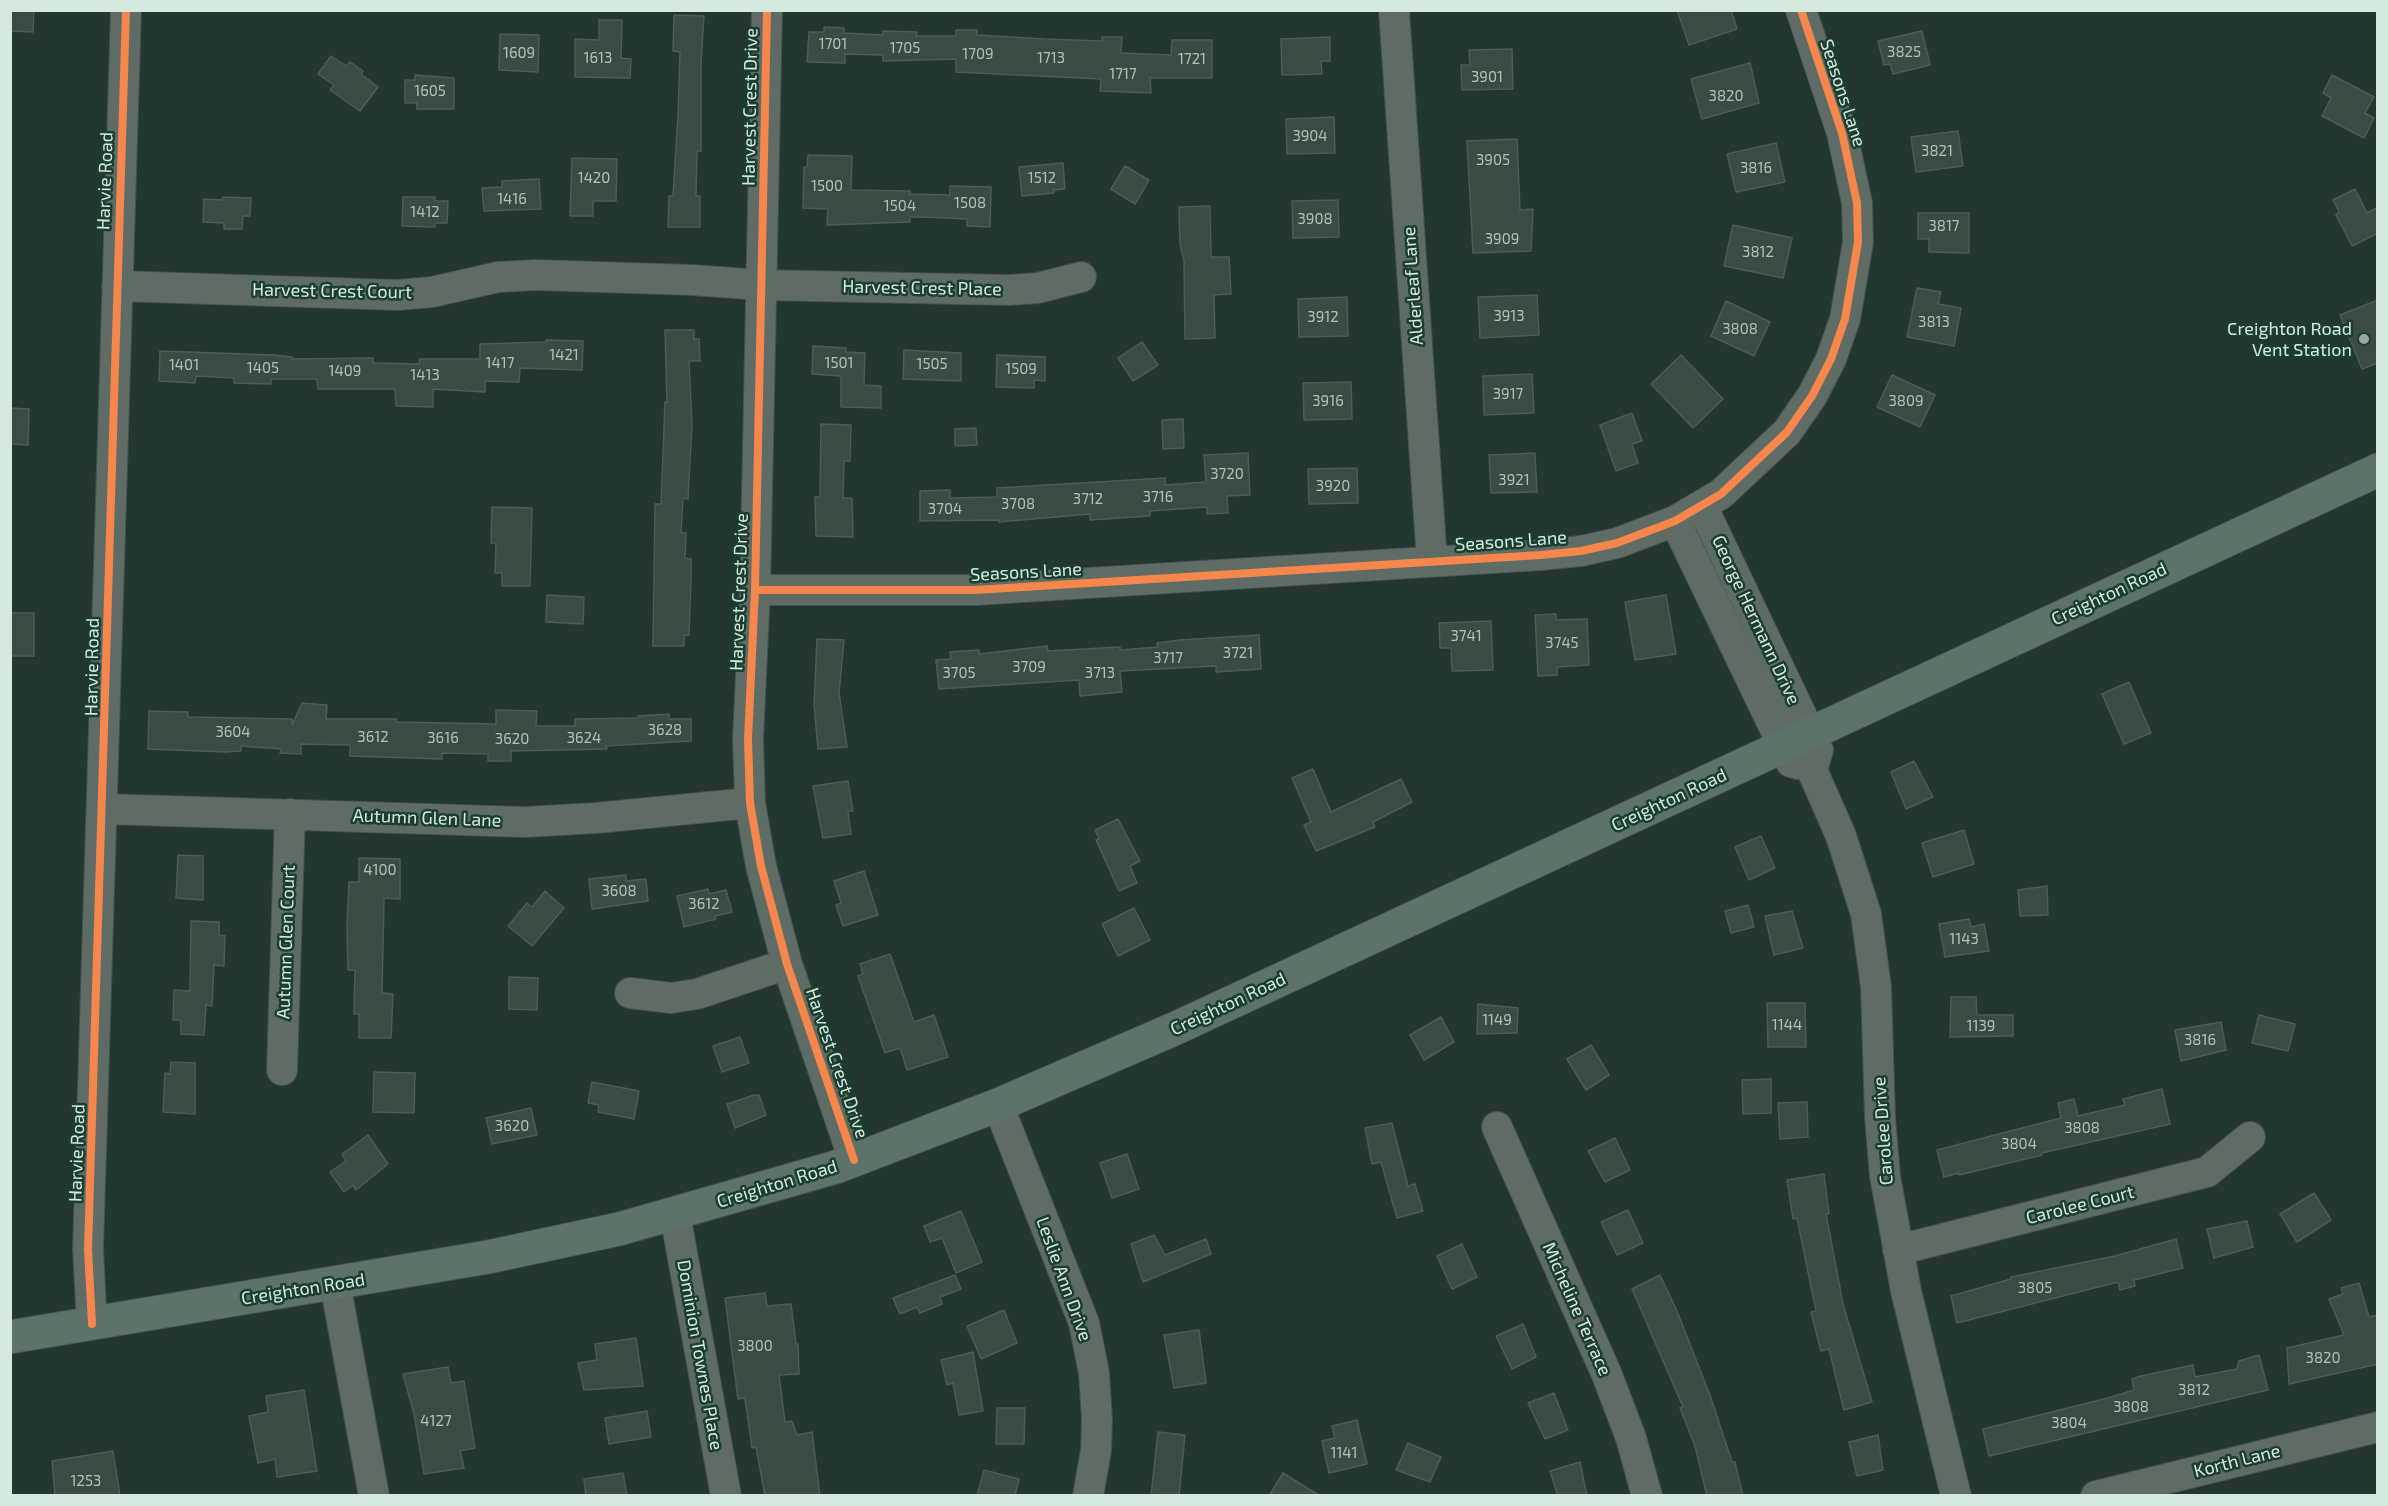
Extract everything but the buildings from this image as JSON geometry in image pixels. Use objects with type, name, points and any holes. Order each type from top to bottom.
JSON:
[{"type":"main road","name":"Creighton Road","points":[[10,1337],[507,1253],[675,1214],[854,1160],[998,1105],[1174,1029],[2378,470]]},
{"type":"street","name":"Harvie Road","points":[[92,1324],[88,1249],[104,809],[126,10]]},
{"type":"street","name":"Harvest Crest Drive","points":[[767,10],[755,590],[748,739],[750,803],[761,866],[787,964],[854,1160]]},
{"type":"street","name":"Alderleaf Lane","points":[[1394,10],[1432,561]]},
{"type":"street","name":"Seasons Lane","points":[[755,590],[975,590],[1581,551],[1617,543],[1675,521],[1721,495],[1756,465],[1787,432],[1812,396],[1831,359],[1845,319],[1854,278],[1858,242],[1857,203],[1842,133],[1801,10]]},
{"type":"street","name":"Harvest Crest Court","points":[[117,286],[397,295],[432,291],[498,277],[536,275],[692,280],[761,285]]},
{"type":"street","name":"Harvest Crest Place","points":[[761,285],[1009,290],[1038,288],[1081,277]]},
{"type":"street","name":"George Hermann Drive","points":[[1702,506],[1797,740]]},
{"type":"street","name":"George Hermann Drive","points":[[1675,521],[1797,740]]},
{"type":"street","name":"Carolee Drive","points":[[1797,740],[1791,762],[1812,770],[1841,836],[1858,883],[1870,934],[1876,987],[1880,1117],[1885,1176],[1898,1250],[1956,1496]]},
{"type":"street","name":"Autumn Glen Lane","points":[[104,809],[525,822],[596,818],[750,803]]},
{"type":"street","name":"Autumn Glen Court","points":[[282,1070],[290,814]]},
{"type":"street","points":[[630,993],[671,998],[697,994],[787,964]]},
{"type":"street","name":"Leslie Ann Drive","points":[[998,1105],[1084,1323],[1094,1373],[1097,1420],[1095,1459],[1088,1496]]},
{"type":"street","name":"Micheline Terrace","points":[[1497,1127],[1607,1375],[1631,1438],[1647,1496]]},
{"type":"street","name":"Carolee Court","points":[[1898,1250],[2207,1172],[2250,1137]]},
{"type":"street","name":"Dominion Townes Place","points":[[675,1214],[726,1496]]},
{"type":"street","points":[[335,1283],[374,1496]]},
{"type":"street","name":"Korth Lane","points":[[2096,1496],[2378,1427]]},
{"type":"cycle path","points":[[92,1324],[88,1249],[126,10]]},
{"type":"cycle path","points":[[767,10],[755,590],[748,739],[750,803],[761,866],[787,964],[854,1160]]},
{"type":"cycle path","points":[[755,590],[975,590],[1541,555],[1581,551],[1617,543],[1675,521],[1721,494],[1787,432],[1812,396],[1831,359],[1845,319],[1858,242],[1857,203],[1842,133],[1801,10]]},
{"type":"place","name":"Creighton Road Vent Station","points":[[2364,339]]}]
